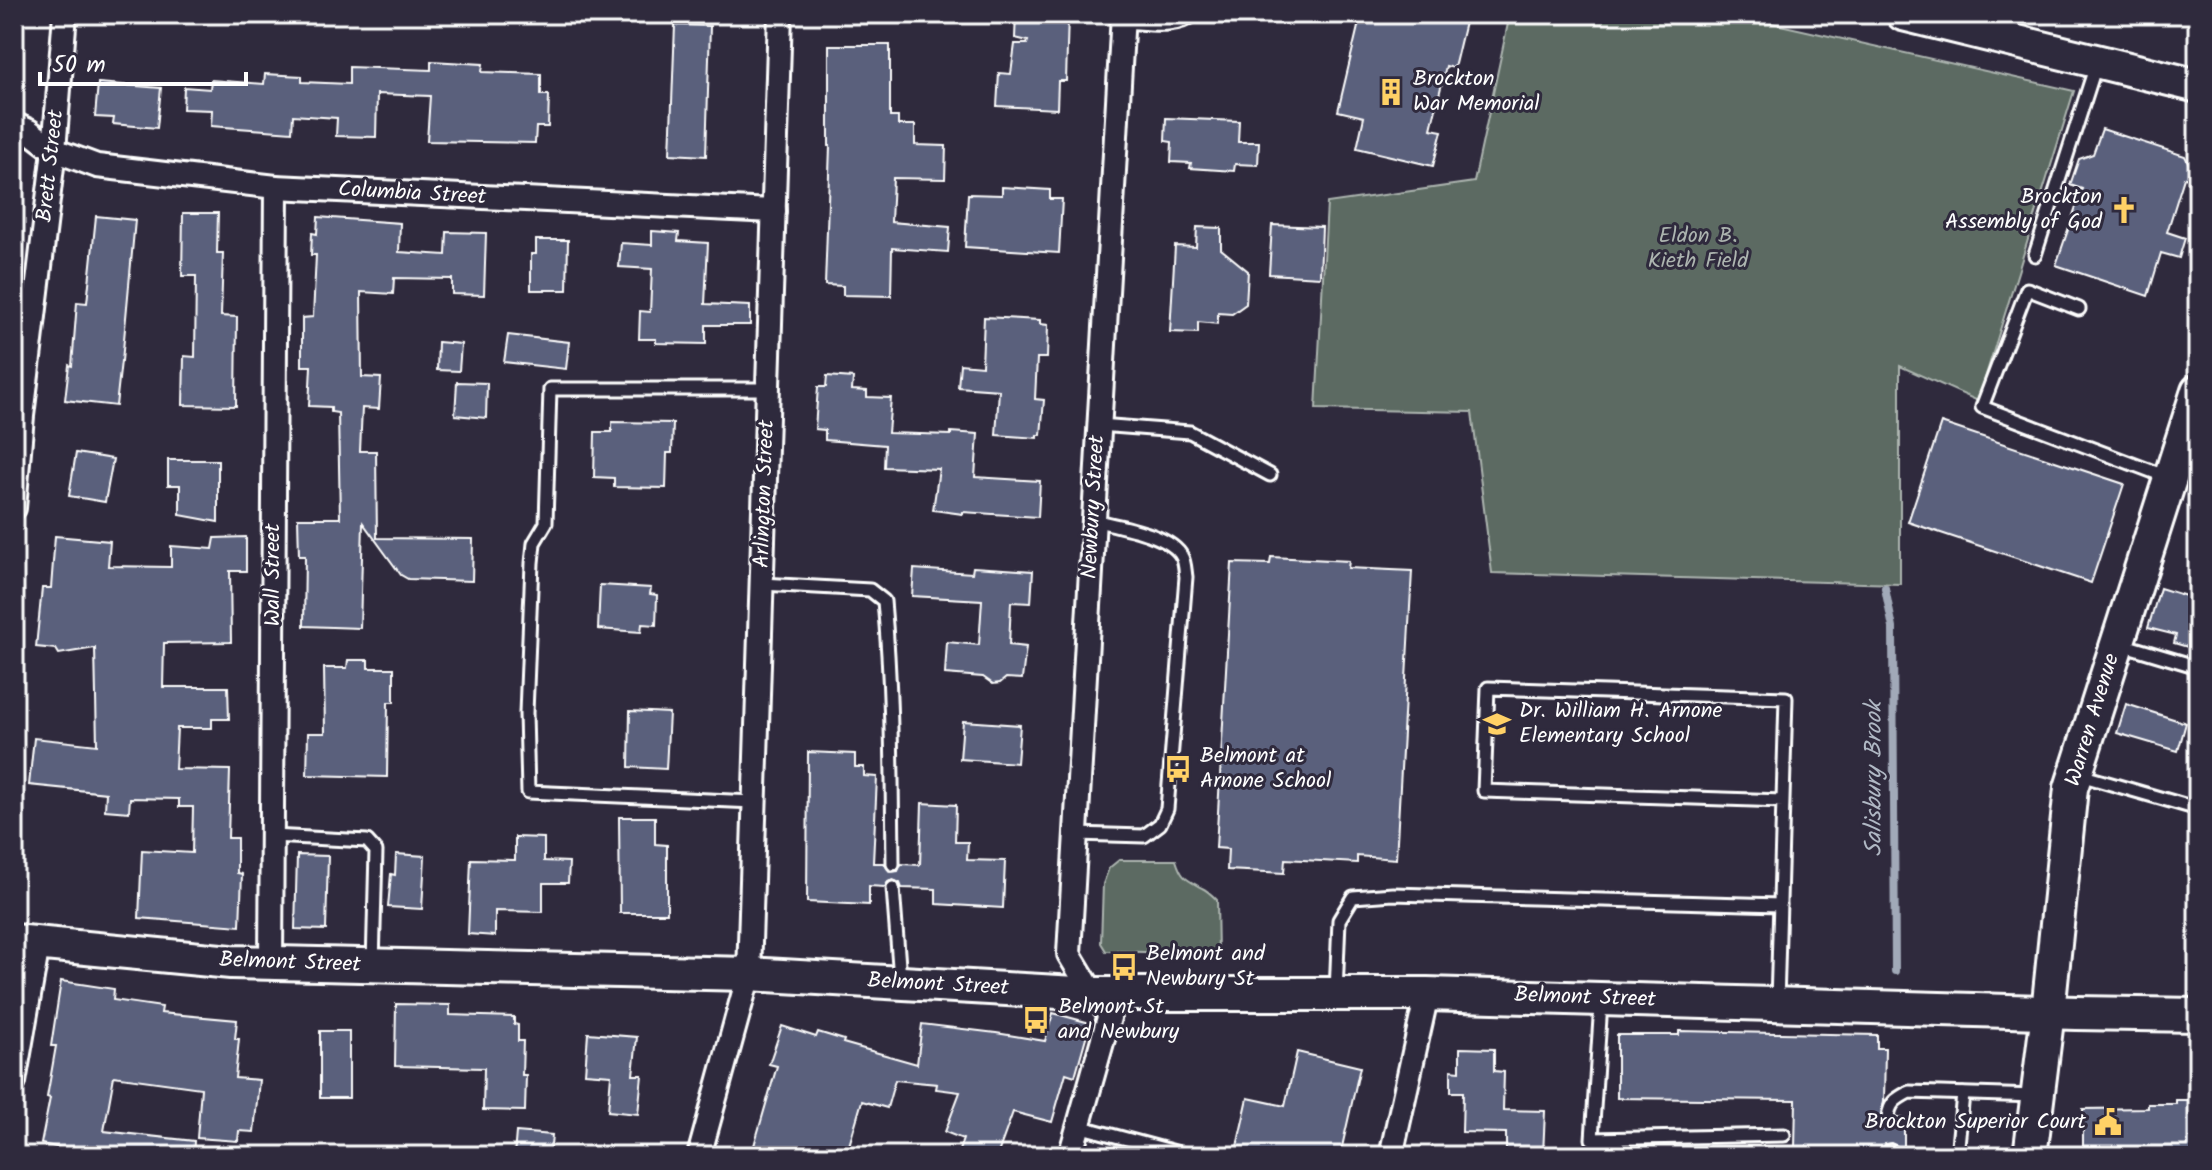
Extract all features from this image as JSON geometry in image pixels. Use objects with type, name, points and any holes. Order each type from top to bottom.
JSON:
[{"type":"main road","points":[[1916,15],[2198,86]]},
{"type":"main road","name":"Warren Avenue","points":[[2030,1156],[2071,788],[2198,391]]},
{"type":"main road","name":"Belmont Street","points":[[26,942],[189,959],[271,963],[749,974],[1093,994],[1427,994],[2198,1015]]},
{"type":"street","name":"Brett Street","points":[[14,508],[18,415],[54,150],[65,14]]},
{"type":"street","name":"Arlington Street","points":[[699,1156],[749,974],[780,14]]},
{"type":"street","name":"Newbury Street","points":[[1078,1126],[1110,1014],[1093,994],[1069,954],[1123,18]]},
{"type":"street","name":"Columbia Street","points":[[14,124],[54,150],[97,166],[276,187],[774,211]]},
{"type":"street","name":"Wall Street","points":[[271,963],[276,187]]},
{"type":"street","points":[[14,1082],[26,942]]},
{"type":"street","points":[[1391,1156],[1427,994]]},
{"type":"street","points":[[1070,1156],[1078,1126]]},
{"type":"lane","points":[[1123,18],[1172,25],[1195,14]]},
{"type":"lane","points":[[2035,255],[2097,61]]},
{"type":"lane","points":[[2079,309],[2027,289],[1982,407],[2170,478]]},
{"type":"lane","points":[[754,802],[528,792],[526,713],[534,543],[546,523],[550,389],[768,389]]},
{"type":"lane","points":[[1099,425],[1190,432],[1270,475]]},
{"type":"lane","points":[[1076,834],[1144,836],[1160,824],[1167,809],[1186,577],[1182,557],[1172,545],[1154,536],[1093,520]]},
{"type":"lane","points":[[762,584],[870,590],[884,601],[889,647],[893,864]]},
{"type":"lane","points":[[2117,643],[2198,667]]},
{"type":"lane","points":[[1777,1004],[1780,905],[1786,698],[1488,688],[1484,791],[1783,801]]},
{"type":"lane","points":[[2075,774],[2198,809]]},
{"type":"lane","points":[[272,836],[367,841],[376,851],[373,965]]},
{"type":"lane","points":[[893,888],[900,983]]},
{"type":"lane","points":[[1336,994],[1339,920],[1353,897],[1393,894],[1780,905]]},
{"type":"lane","points":[[1601,999],[1592,1139],[1784,1135]]},
{"type":"lane","points":[[1888,1117],[1889,1106],[1909,1092],[2037,1096]]},
{"type":"lane","points":[[1957,1156],[1963,1094]]},
{"type":"lane","points":[[1078,1126],[1190,1156]]},
{"type":"green space","name":"Eldon B. Kieth Field","points":[[1510,14],[1731,14],[2074,91],[1978,401],[1900,366],[1900,584],[1492,573],[1472,412],[1316,409],[1327,203],[1474,182]]},
{"type":"green space","points":[[1119,860],[1176,860],[1185,878],[1217,900],[1218,954],[1106,951],[1101,943],[1103,884],[1109,868]]},
{"type":"building","points":[[1016,14],[1068,14],[1066,81],[1058,81],[1057,109],[997,106],[999,73],[1011,74],[1015,44],[1027,44],[1028,41],[1015,38]]},
{"type":"building","name":"Brockton War Memorial","points":[[1361,14],[1467,14],[1454,68],[1446,66],[1431,129],[1442,131],[1433,166],[1357,148],[1364,117],[1338,111]]},
{"type":"building","points":[[675,25],[710,26],[706,156],[670,154]]},
{"type":"building","points":[[829,45],[890,45],[890,117],[898,117],[898,125],[915,125],[915,145],[946,146],[945,179],[893,178],[891,222],[950,227],[948,252],[892,248],[891,296],[843,295],[843,286],[825,285],[830,146]]},
{"type":"building","points":[[431,61],[483,64],[482,72],[541,74],[541,95],[549,95],[548,127],[536,127],[535,143],[427,141],[430,96],[377,94],[376,137],[336,136],[337,118],[293,115],[292,132],[211,126],[212,110],[183,109],[184,87],[210,89],[211,80],[264,84],[265,74],[302,76],[302,82],[349,84],[349,67],[431,70]]},
{"type":"building","points":[[98,83],[161,88],[157,128],[113,124],[114,118],[95,117]]},
{"type":"building","points":[[1166,118],[1239,121],[1238,142],[1259,142],[1258,165],[1235,164],[1234,171],[1190,168],[1191,163],[1171,162],[1172,142],[1165,141]]},
{"type":"building","name":"Brockton Assembly of God","points":[[2102,129],[2185,156],[2194,173],[2184,178],[2167,232],[2185,238],[2179,258],[2161,253],[2148,296],[2056,265],[2082,189],[2070,185],[2079,159],[2093,154]]},
{"type":"building","points":[[1002,187],[1050,190],[1050,199],[1062,199],[1059,253],[965,247],[968,194],[1002,195]]},
{"type":"building","points":[[183,213],[218,213],[217,253],[223,253],[221,316],[237,317],[236,406],[183,405],[184,356],[195,357],[196,276],[182,276]]},
{"type":"building","points":[[96,216],[135,220],[116,406],[65,400],[69,365],[72,366],[77,302],[87,303]]},
{"type":"building","points":[[318,217],[400,223],[399,252],[446,255],[447,232],[486,233],[484,295],[452,294],[452,279],[394,278],[393,294],[361,292],[362,377],[381,378],[379,409],[362,408],[360,451],[376,451],[377,538],[473,539],[472,581],[408,579],[401,575],[363,523],[360,628],[304,626],[305,556],[299,556],[298,518],[340,518],[338,413],[331,412],[331,407],[309,406],[311,366],[302,366],[302,318],[313,317],[316,255],[311,255],[312,233],[317,234]]},
{"type":"building","points":[[1272,225],[1322,227],[1320,277],[1269,274]]},
{"type":"building","points":[[1197,227],[1221,228],[1221,249],[1248,271],[1246,304],[1232,314],[1218,313],[1218,324],[1198,322],[1198,333],[1170,332],[1175,246],[1196,247]]},
{"type":"building","points":[[652,231],[679,233],[678,241],[708,243],[705,304],[750,306],[750,325],[706,325],[706,344],[656,343],[656,339],[639,339],[640,311],[650,312],[652,269],[619,267],[621,243],[652,245]]},
{"type":"building","points":[[536,240],[568,240],[567,290],[531,290],[531,254],[536,254]]},
{"type":"building","points":[[984,317],[1040,320],[1040,324],[1048,325],[1047,358],[1037,358],[1035,399],[1044,400],[1041,435],[1037,438],[996,435],[999,390],[958,387],[960,364],[982,366]]},
{"type":"building","points":[[508,335],[569,342],[566,369],[504,362]]},
{"type":"building","points":[[438,342],[461,344],[459,371],[437,370]]},
{"type":"building","points":[[827,376],[853,378],[852,390],[867,391],[867,397],[891,398],[888,433],[978,434],[975,477],[1040,481],[1038,517],[933,510],[939,469],[884,467],[885,445],[825,440],[825,430],[815,429],[818,387],[826,387]]},
{"type":"building","points":[[457,382],[487,383],[486,418],[455,415]]},
{"type":"building","points":[[612,422],[673,423],[672,453],[667,453],[666,488],[614,487],[614,478],[594,477],[595,432],[612,432]]},
{"type":"building","points":[[1941,423],[2124,484],[2091,583],[1908,522]]},
{"type":"building","points":[[76,453],[113,459],[105,502],[69,496]]},
{"type":"building","points":[[168,460],[218,460],[218,522],[180,515],[180,485],[168,485]]},
{"type":"building","points":[[55,536],[110,541],[108,566],[171,567],[171,546],[213,549],[215,538],[246,537],[246,571],[230,571],[231,642],[164,643],[163,687],[228,687],[229,719],[212,719],[212,728],[177,728],[175,769],[230,770],[228,838],[237,838],[237,873],[242,874],[240,926],[139,918],[142,850],[192,853],[193,807],[179,807],[179,799],[130,798],[129,812],[105,810],[106,793],[29,785],[34,738],[97,745],[95,648],[59,654],[56,649],[36,647],[42,588],[51,588]]},
{"type":"building","points":[[1271,557],[1349,561],[1348,568],[1412,571],[1396,859],[1357,856],[1357,863],[1285,859],[1284,873],[1227,870],[1228,849],[1216,848],[1232,563],[1270,564]]},
{"type":"building","points":[[973,567],[1033,571],[1031,603],[1011,602],[1009,645],[1026,647],[1022,679],[1006,678],[993,684],[983,677],[945,674],[947,642],[979,645],[982,600],[912,596],[914,569],[972,573]]},
{"type":"building","points":[[2191,580],[2198,581],[2198,650],[2174,643],[2176,635],[2148,628],[2160,588],[2186,596]]},
{"type":"building","points":[[600,585],[651,588],[650,594],[657,595],[656,625],[642,624],[641,632],[598,629]]},
{"type":"building","points":[[348,660],[368,660],[368,668],[394,668],[394,702],[388,702],[387,777],[307,775],[308,733],[325,733],[324,668],[347,668]]},
{"type":"building","points":[[2126,704],[2186,723],[2178,751],[2117,733]]},
{"type":"building","points":[[630,711],[669,713],[666,769],[629,767]]},
{"type":"building","points":[[963,721],[1020,725],[1017,763],[960,759]]},
{"type":"building","points":[[808,752],[855,754],[855,767],[864,767],[864,776],[877,777],[873,863],[884,863],[890,872],[898,871],[901,864],[920,865],[922,803],[956,805],[955,842],[968,842],[967,860],[1005,861],[1003,908],[936,904],[936,889],[902,888],[900,883],[893,880],[885,887],[869,886],[869,905],[807,902]]},
{"type":"building","points":[[619,817],[655,817],[655,844],[667,845],[667,913],[620,913]]},
{"type":"building","points":[[515,837],[544,838],[544,861],[569,862],[568,883],[543,883],[543,912],[495,911],[495,936],[468,934],[471,859],[515,860]]},
{"type":"building","points":[[396,854],[425,856],[422,909],[388,907]]},
{"type":"building","points":[[297,855],[328,856],[326,930],[295,929]]},
{"type":"building","points":[[61,981],[114,989],[113,1000],[162,1007],[161,1013],[237,1020],[235,1039],[239,1039],[235,1078],[259,1080],[254,1132],[239,1131],[238,1141],[197,1138],[201,1088],[114,1076],[104,1131],[194,1141],[193,1156],[85,1156],[86,1153],[41,1144],[50,1098],[47,1097],[56,1046],[51,1046]]},
{"type":"building","points":[[396,1004],[450,1005],[450,1015],[514,1017],[514,1024],[518,1025],[518,1041],[523,1041],[525,1111],[483,1110],[484,1068],[395,1066]]},
{"type":"building","points":[[1053,1013],[1090,1023],[1075,1076],[1066,1073],[1052,1122],[1013,1112],[997,1156],[957,1156],[963,1139],[945,1132],[960,1092],[936,1089],[937,1084],[895,1080],[887,1108],[862,1101],[846,1156],[751,1156],[777,1066],[769,1064],[782,1026],[816,1037],[818,1032],[844,1040],[843,1043],[917,1064],[922,1024],[1045,1041]]},
{"type":"building","points":[[320,1031],[349,1031],[349,1098],[320,1098]]},
{"type":"building","points":[[1679,1031],[1877,1035],[1877,1048],[1885,1048],[1884,1102],[1880,1119],[1887,1125],[1897,1118],[1904,1118],[1904,1151],[1898,1151],[1897,1146],[1891,1143],[1885,1144],[1882,1151],[1795,1149],[1796,1100],[1617,1098],[1617,1035],[1679,1035]]},
{"type":"building","points":[[588,1033],[637,1037],[633,1075],[642,1075],[638,1114],[608,1111],[611,1075],[585,1073]]},
{"type":"building","points":[[1460,1048],[1494,1049],[1494,1071],[1504,1072],[1503,1110],[1545,1111],[1543,1155],[1506,1154],[1506,1133],[1462,1132],[1463,1092],[1451,1092],[1451,1070],[1460,1071]]},
{"type":"building","points":[[1297,1052],[1360,1067],[1340,1156],[1258,1156],[1236,1151],[1248,1098],[1285,1106]]},
{"type":"building","name":"Brockton Superior Court","points":[[2176,1100],[2198,1100],[2198,1156],[2083,1156],[2083,1109],[2148,1108],[2148,1104],[2176,1104]]},
{"type":"building","points":[[516,1132],[552,1135],[550,1156],[514,1156]]},
{"type":"waterway","name":"Salisbury Brook","points":[[1885,588],[1893,628],[1895,971]]},
{"type":"place","name":"Brockton War Memorial","points":[[1391,92]]},
{"type":"place","name":"Brockton Assembly of God","points":[[2124,210]]},
{"type":"place","name":"Dr. William H. Arnone Elementary School","points":[[1497,724]]},
{"type":"place","name":"Belmont at Arnone School","points":[[1178,769]]},
{"type":"place","name":"Belmont and Newbury St","points":[[1124,967]]},
{"type":"place","name":"Belmont St and Newbury","points":[[1036,1020]]},
{"type":"place","name":"Brockton Superior Court","points":[[2108,1122]]}]
